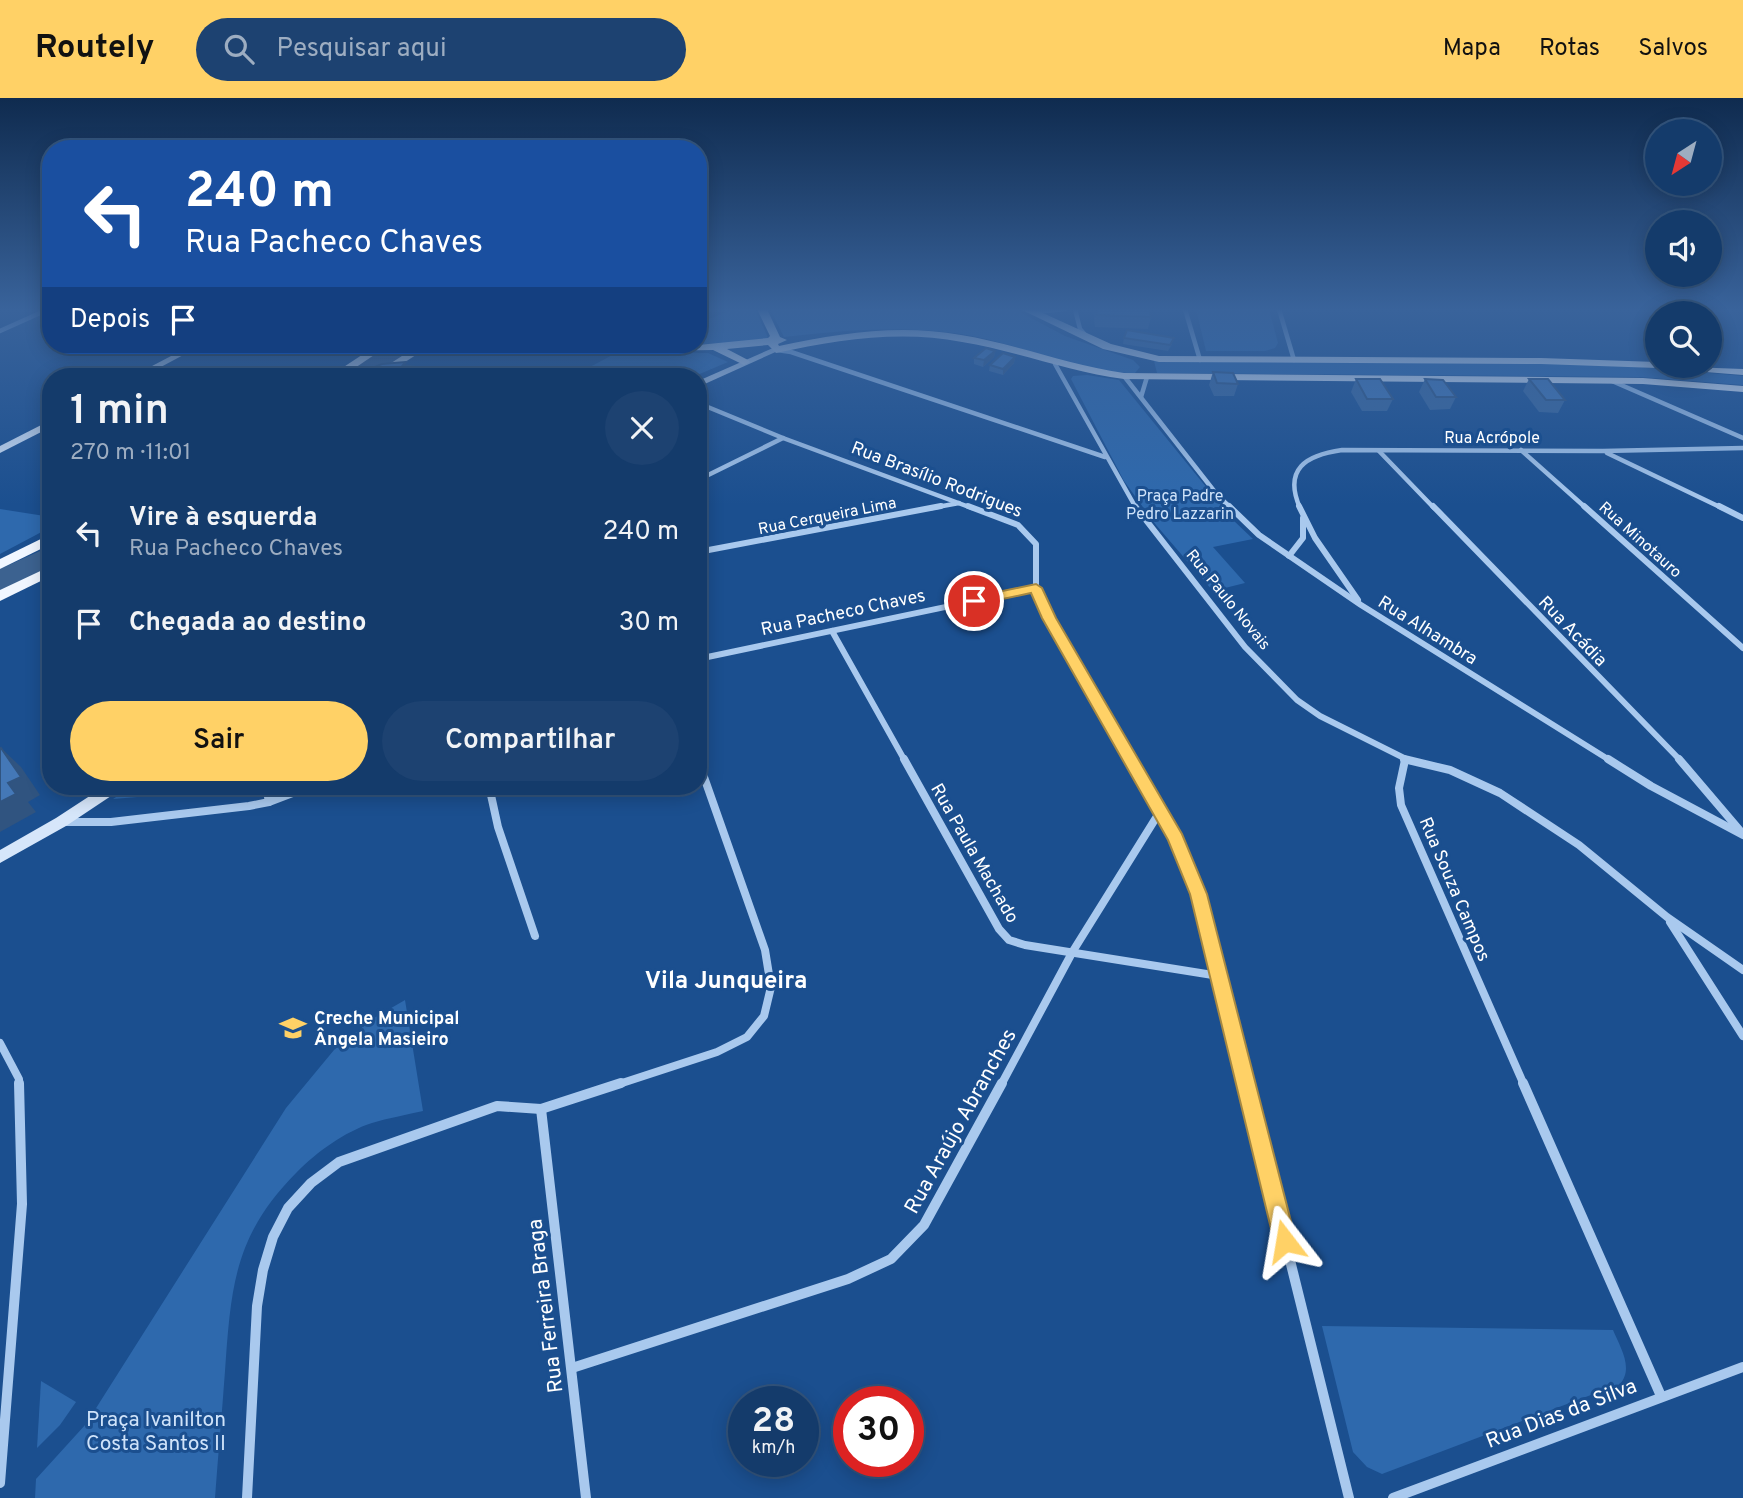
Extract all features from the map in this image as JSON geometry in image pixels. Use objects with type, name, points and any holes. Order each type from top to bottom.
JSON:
[{"type":"main road","points":[[1114,374],[1611,380],[1743,389]]},
{"type":"main road","points":[[1562,374],[1563,380]]},
{"type":"main road","points":[[1602,374],[1611,380]]},
{"type":"main road","points":[[0,565],[42,543]]},
{"type":"main road","points":[[0,596],[42,575]]},
{"type":"street","points":[[858,374],[1106,457]]},
{"type":"street","name":"Rua Paulo Novais","points":[[1061,374],[1132,503],[1267,672],[1297,700],[1320,716],[1405,760]]},
{"type":"street","name":"Rua Alhambra","points":[[1124,376],[1224,503],[1259,535],[1361,605],[1651,786],[1743,835]]},
{"type":"street","points":[[1141,397],[1147,376]]},
{"type":"street","points":[[1611,380],[1743,438]]},
{"type":"street","name":"Rua Brasílio Rodrigues","points":[[707,407],[783,438],[1018,525],[1036,544],[1036,588],[1042,606],[1176,839],[1199,894],[1349,1498]]},
{"type":"street","points":[[0,450],[42,428]]},
{"type":"street","points":[[707,476],[783,438]]},
{"type":"street","name":"Rua Acrópole","points":[[1361,605],[1303,517],[1293,481],[1296,471],[1305,462],[1331,451],[1743,448]]},
{"type":"street","name":"Rua Minotauro","points":[[1520,450],[1743,648]]},
{"type":"street","name":"Rua Acádia","points":[[1379,451],[1695,776],[1743,835]]},
{"type":"street","points":[[1603,451],[1743,518]]},
{"type":"street","name":"Rua Cerqueira Lima","points":[[707,550],[960,503]]},
{"type":"street","points":[[1289,556],[1303,538],[1303,517]]},
{"type":"street","name":"Rua Pacheco Chaves","points":[[707,657],[1036,588]]},
{"type":"street","name":"Rua Paula Machado","points":[[832,631],[999,929],[1009,940],[1025,945],[1219,976]]},
{"type":"street","points":[[1405,760],[1450,770],[1500,793],[1579,845],[1667,917],[1743,970]]},
{"type":"street","name":"Rua Souza Campos","points":[[1405,760],[1399,788],[1401,805],[1661,1396]]},
{"type":"street","points":[[247,1498],[257,1306],[263,1270],[273,1237],[288,1208],[311,1183],[339,1162],[497,1106],[541,1109],[718,1052],[747,1037],[764,1016],[771,987],[765,950],[707,786]]},
{"type":"street","points":[[0,857],[102,795]]},
{"type":"street","points":[[268,795],[269,802]]},
{"type":"street","points":[[61,822],[111,822],[269,802],[287,795]]},
{"type":"street","points":[[491,795],[498,827],[535,936]]},
{"type":"street","name":"Rua Araújo Abranches","points":[[572,1368],[848,1279],[891,1259],[924,1225],[944,1192],[1073,951],[1159,813]]},
{"type":"street","points":[[1667,917],[1743,1036]]},
{"type":"street","points":[[0,1043],[19,1079],[22,1204],[0,1483]]},
{"type":"street","name":"Rua Ferreira Braga","points":[[541,1109],[586,1498]]},
{"type":"street","name":"Rua Dias da Silva","points":[[1393,1498],[1743,1367]]},
{"type":"green space","points":[[1318,374],[1645,374],[1645,377],[1640,377]]},
{"type":"green space","points":[[1724,374],[1743,376],[1743,385],[1653,378],[1722,378]]},
{"type":"green space","name":"Praça Padre Pedro Lazzarin","points":[[1087,375],[1119,380],[1233,520],[1253,539],[1213,547],[1245,583],[1213,591],[1156,525],[1124,481],[1071,379],[1073,376]]},
{"type":"green space","points":[[0,509],[42,516],[42,532],[0,554]]},
{"type":"green space","points":[[119,795],[162,795],[113,799]]},
{"type":"green space","name":"Praça Ivanilton Costa Santos II","points":[[405,1000],[423,1111],[362,1127],[322,1150],[276,1195],[248,1241],[234,1288],[230,1313],[215,1498],[35,1498],[36,1479],[86,1424],[286,1108],[334,1050],[374,1018]]},
{"type":"green space","points":[[1322,1326],[1613,1330],[1624,1357],[1626,1371],[1620,1384],[1382,1474],[1367,1467],[1353,1452]]},
{"type":"green space","name":"Praça Ivanilton Costa Santos II","points":[[41,1381],[76,1402],[60,1425],[37,1448]]},
{"type":"building","points":[[1214,374],[1234,374],[1238,384],[1217,383]]},
{"type":"building","points":[[1356,379],[1380,379],[1393,399],[1367,399]]},
{"type":"building","points":[[1425,379],[1443,380],[1456,397],[1436,397]]},
{"type":"building","points":[[1529,379],[1548,379],[1565,400],[1546,400]]},
{"type":"building","points":[[0,749],[21,777],[8,783],[16,794],[0,802]]},
{"type":"waterway","points":[[0,582],[42,560]]},
{"type":"place","name":"Creche Municipal Ângela Masieiro","points":[[293,1028]]},
{"type":"district","name":"Vila Junqueira","points":[[726,980]]},
{"type":"route","points":[[974,601],[1036,588],[1042,606],[1176,839],[1199,894],[1285,1241]]}]
